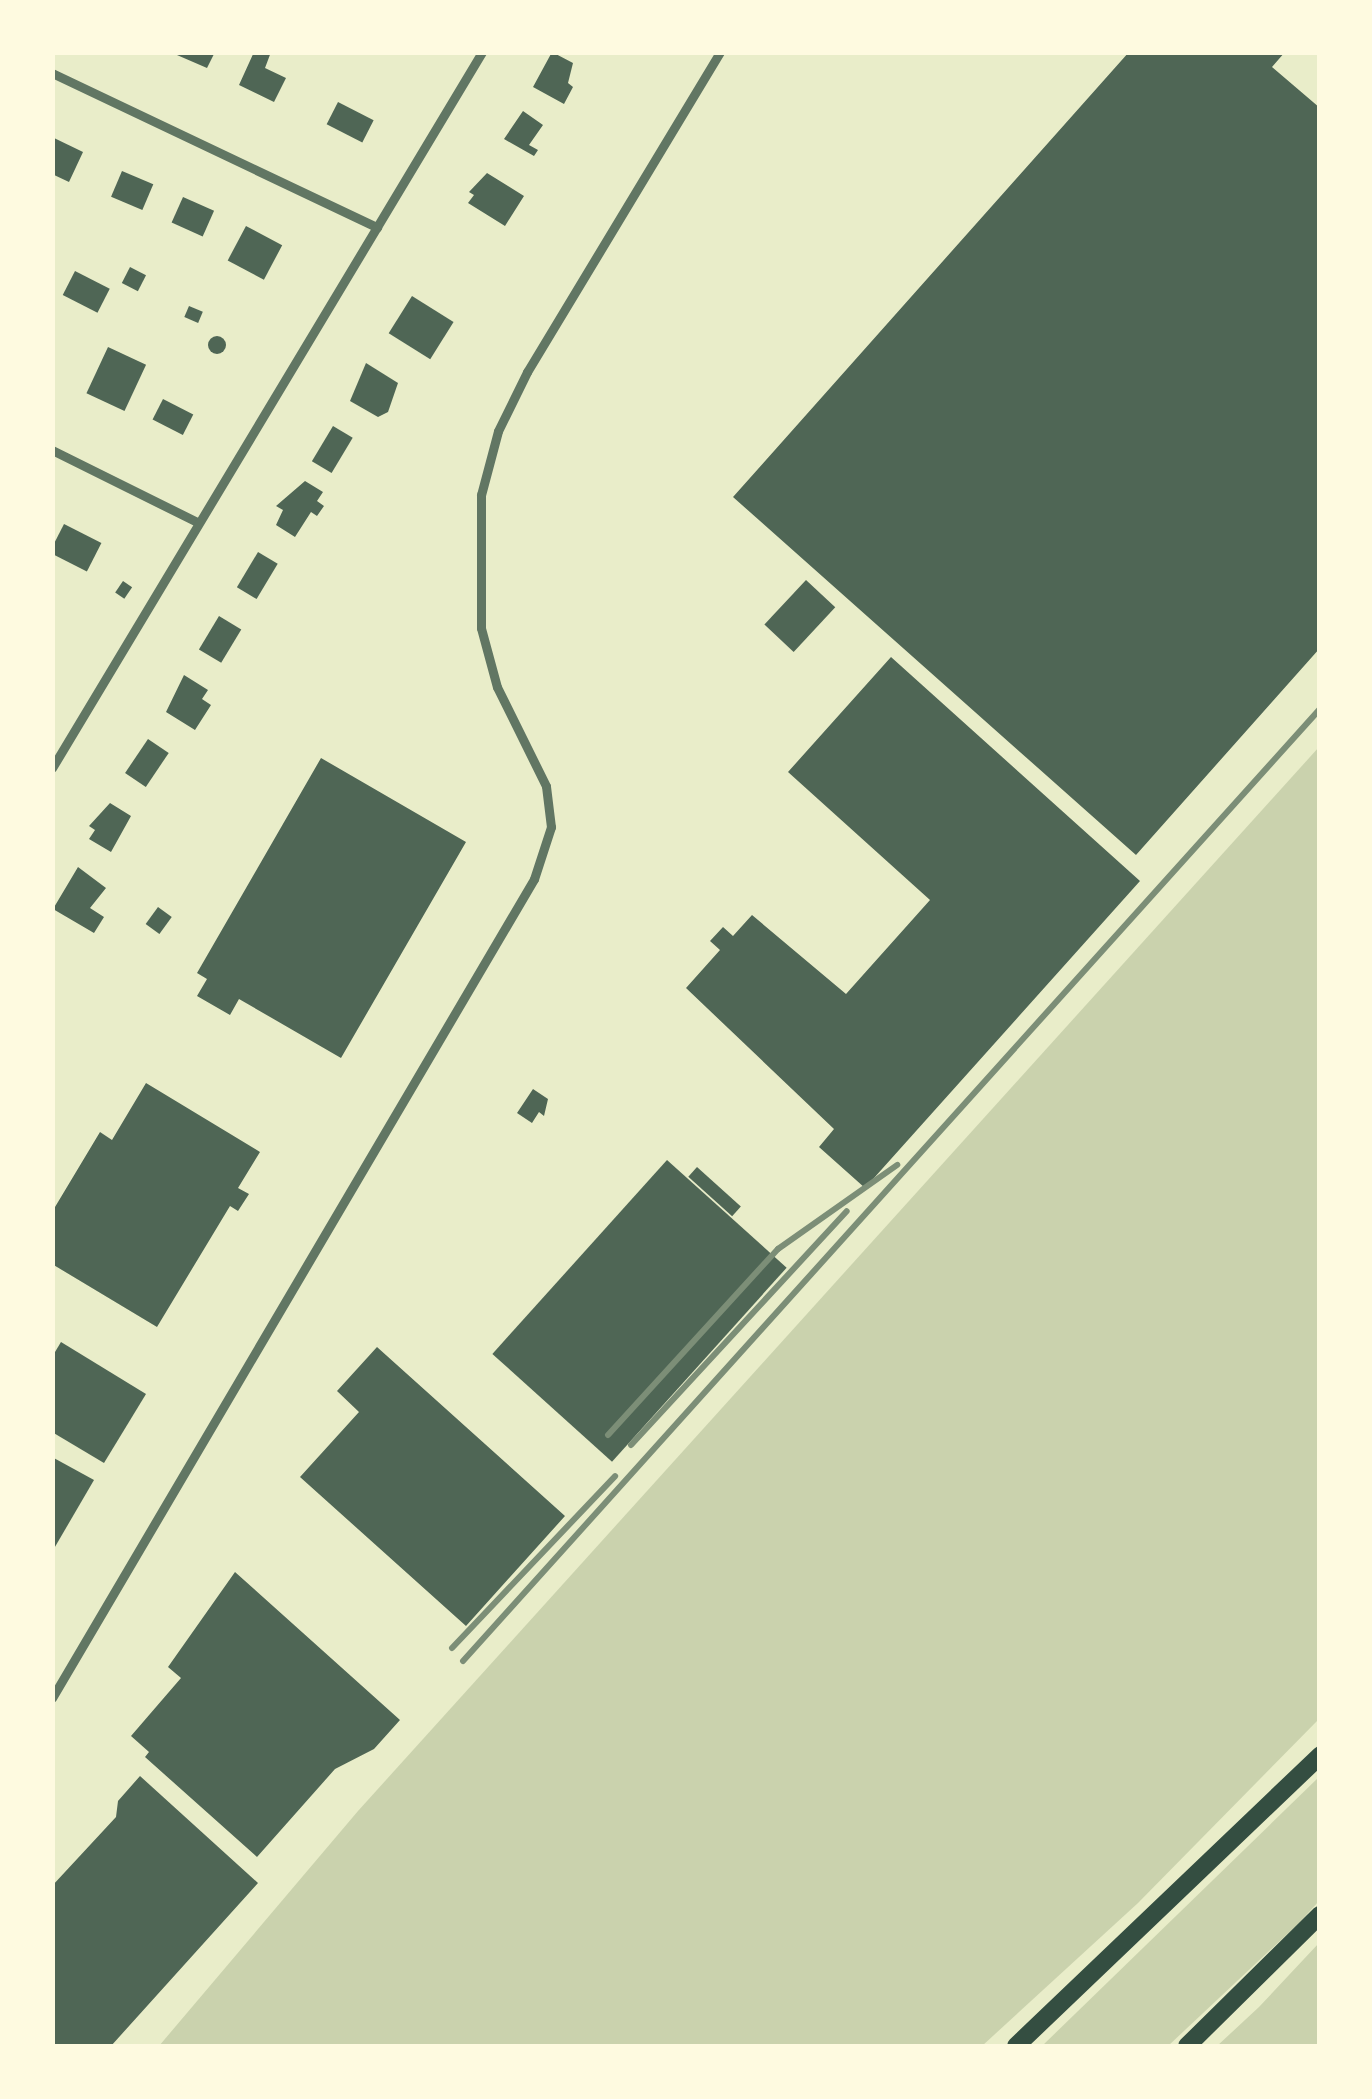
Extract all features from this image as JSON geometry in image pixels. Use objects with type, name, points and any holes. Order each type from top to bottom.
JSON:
[{"type":"highway","points":[[1016,2046],[1320,1755]]},
{"type":"highway","points":[[1187,2046],[1320,1915]]},
{"type":"street","points":[[52,768],[482,52]]},
{"type":"street","points":[[52,1698],[534,879],[551,827],[546,786],[497,687],[481,628],[481,495],[498,431],[526,372],[720,52]]},
{"type":"street","points":[[52,73],[377,227]]},
{"type":"street","points":[[52,450],[197,522]]},
{"type":"green space","points":[[1319,747],[1319,1719],[1138,1903],[982,2046],[159,2046],[358,1811]]},
{"type":"green space","points":[[1319,1777],[1319,1901],[1299,1923],[1168,2046],[1042,2046]]},
{"type":"green space","points":[[1319,1943],[1319,2046],[1217,2046],[1259,2007]]},
{"type":"building","points":[[170,52],[215,52],[207,68]]},
{"type":"building","points":[[254,52],[271,52],[265,68],[286,78],[274,102],[239,85]]},
{"type":"building","points":[[552,52],[573,63],[568,83],[573,87],[564,104],[533,87]]},
{"type":"building","points":[[1129,52],[1285,52],[1272,67],[1320,108],[1320,648],[1136,855],[733,497]]},
{"type":"building","points":[[338,102],[374,120],[362,142],[327,124]]},
{"type":"building","points":[[523,111],[543,125],[529,145],[538,150],[534,156],[504,139]]},
{"type":"building","points":[[52,137],[83,152],[69,182],[52,174]]},
{"type":"building","points":[[122,171],[153,184],[142,210],[111,197]]},
{"type":"building","points":[[487,173],[524,196],[505,226],[468,203],[474,195],[469,192]]},
{"type":"building","points":[[183,197],[214,211],[203,236],[172,223]]},
{"type":"building","points":[[246,226],[282,245],[264,280],[228,260]]},
{"type":"building","points":[[130,267],[146,275],[138,291],[122,283]]},
{"type":"building","points":[[75,271],[110,289],[97,313],[63,295]]},
{"type":"building","points":[[412,296],[454,322],[430,359],[389,333]]},
{"type":"building","points":[[189,306],[203,312],[198,323],[184,317]]},
{"type":"building","points":[[217,336],[226,345],[217,354],[208,345]]},
{"type":"building","points":[[108,347],[146,365],[125,411],[86,393]]},
{"type":"building","points":[[366,363],[398,383],[388,412],[378,417],[350,401]]},
{"type":"building","points":[[163,399],[193,414],[183,435],[153,419]]},
{"type":"building","points":[[333,426],[353,438],[332,473],[312,461]]},
{"type":"building","points":[[305,481],[323,492],[317,501],[324,506],[317,516],[311,512],[295,537],[276,525],[283,510],[276,506]]},
{"type":"building","points":[[64,524],[101,543],[87,572],[52,554]]},
{"type":"building","points":[[258,552],[278,564],[257,599],[237,587]]},
{"type":"building","points":[[806,580],[835,607],[794,652],[764,625]]},
{"type":"building","points":[[123,581],[132,587],[124,599],[115,593]]},
{"type":"building","points":[[219,616],[241,629],[221,663],[199,649]]},
{"type":"building","points":[[891,657],[1140,881],[865,1188],[819,1147],[834,1129],[686,988],[720,950],[710,941],[723,927],[733,936],[752,915],[846,994],[930,900],[788,772]]},
{"type":"building","points":[[184,675],[208,690],[202,699],[211,705],[195,730],[166,712]]},
{"type":"building","points":[[148,739],[169,753],[146,787],[125,773]]},
{"type":"building","points":[[321,758],[466,842],[341,1058],[239,999],[230,1015],[197,996],[207,979],[197,973]]},
{"type":"building","points":[[110,803],[131,816],[111,852],[89,839],[95,830],[89,826]]},
{"type":"building","points":[[78,867],[106,888],[90,908],[104,917],[94,933],[53,909]]},
{"type":"building","points":[[158,907],[172,917],[159,934],[146,924]]},
{"type":"building","points":[[146,1083],[260,1152],[238,1188],[249,1194],[238,1211],[230,1206],[157,1327],[52,1264],[52,1212],[100,1132],[112,1140]]},
{"type":"building","points":[[533,1089],[548,1099],[544,1116],[539,1112],[532,1123],[517,1113]]},
{"type":"building","points":[[667,1160],[787,1268],[612,1462],[492,1354]]},
{"type":"building","points":[[697,1167],[741,1206],[732,1216],[688,1177]]},
{"type":"building","points":[[61,1342],[146,1394],[104,1463],[52,1432],[52,1357]]},
{"type":"building","points":[[377,1347],[565,1516],[466,1626],[300,1477],[359,1412],[337,1391]]},
{"type":"building","points":[[52,1457],[94,1480],[52,1552]]},
{"type":"building","points":[[235,1572],[400,1720],[374,1749],[335,1769],[257,1857],[145,1757],[149,1752],[131,1736],[181,1678],[168,1667]]},
{"type":"building","points":[[140,1776],[258,1883],[111,2046],[52,2046],[52,1886],[116,1817],[118,1801]]},
{"type":"railway","points":[[463,1661],[1320,709]]},
{"type":"railway","points":[[608,1435],[778,1249],[897,1165]]},
{"type":"railway","points":[[631,1445],[847,1211]]},
{"type":"railway","points":[[452,1648],[615,1476]]}]
